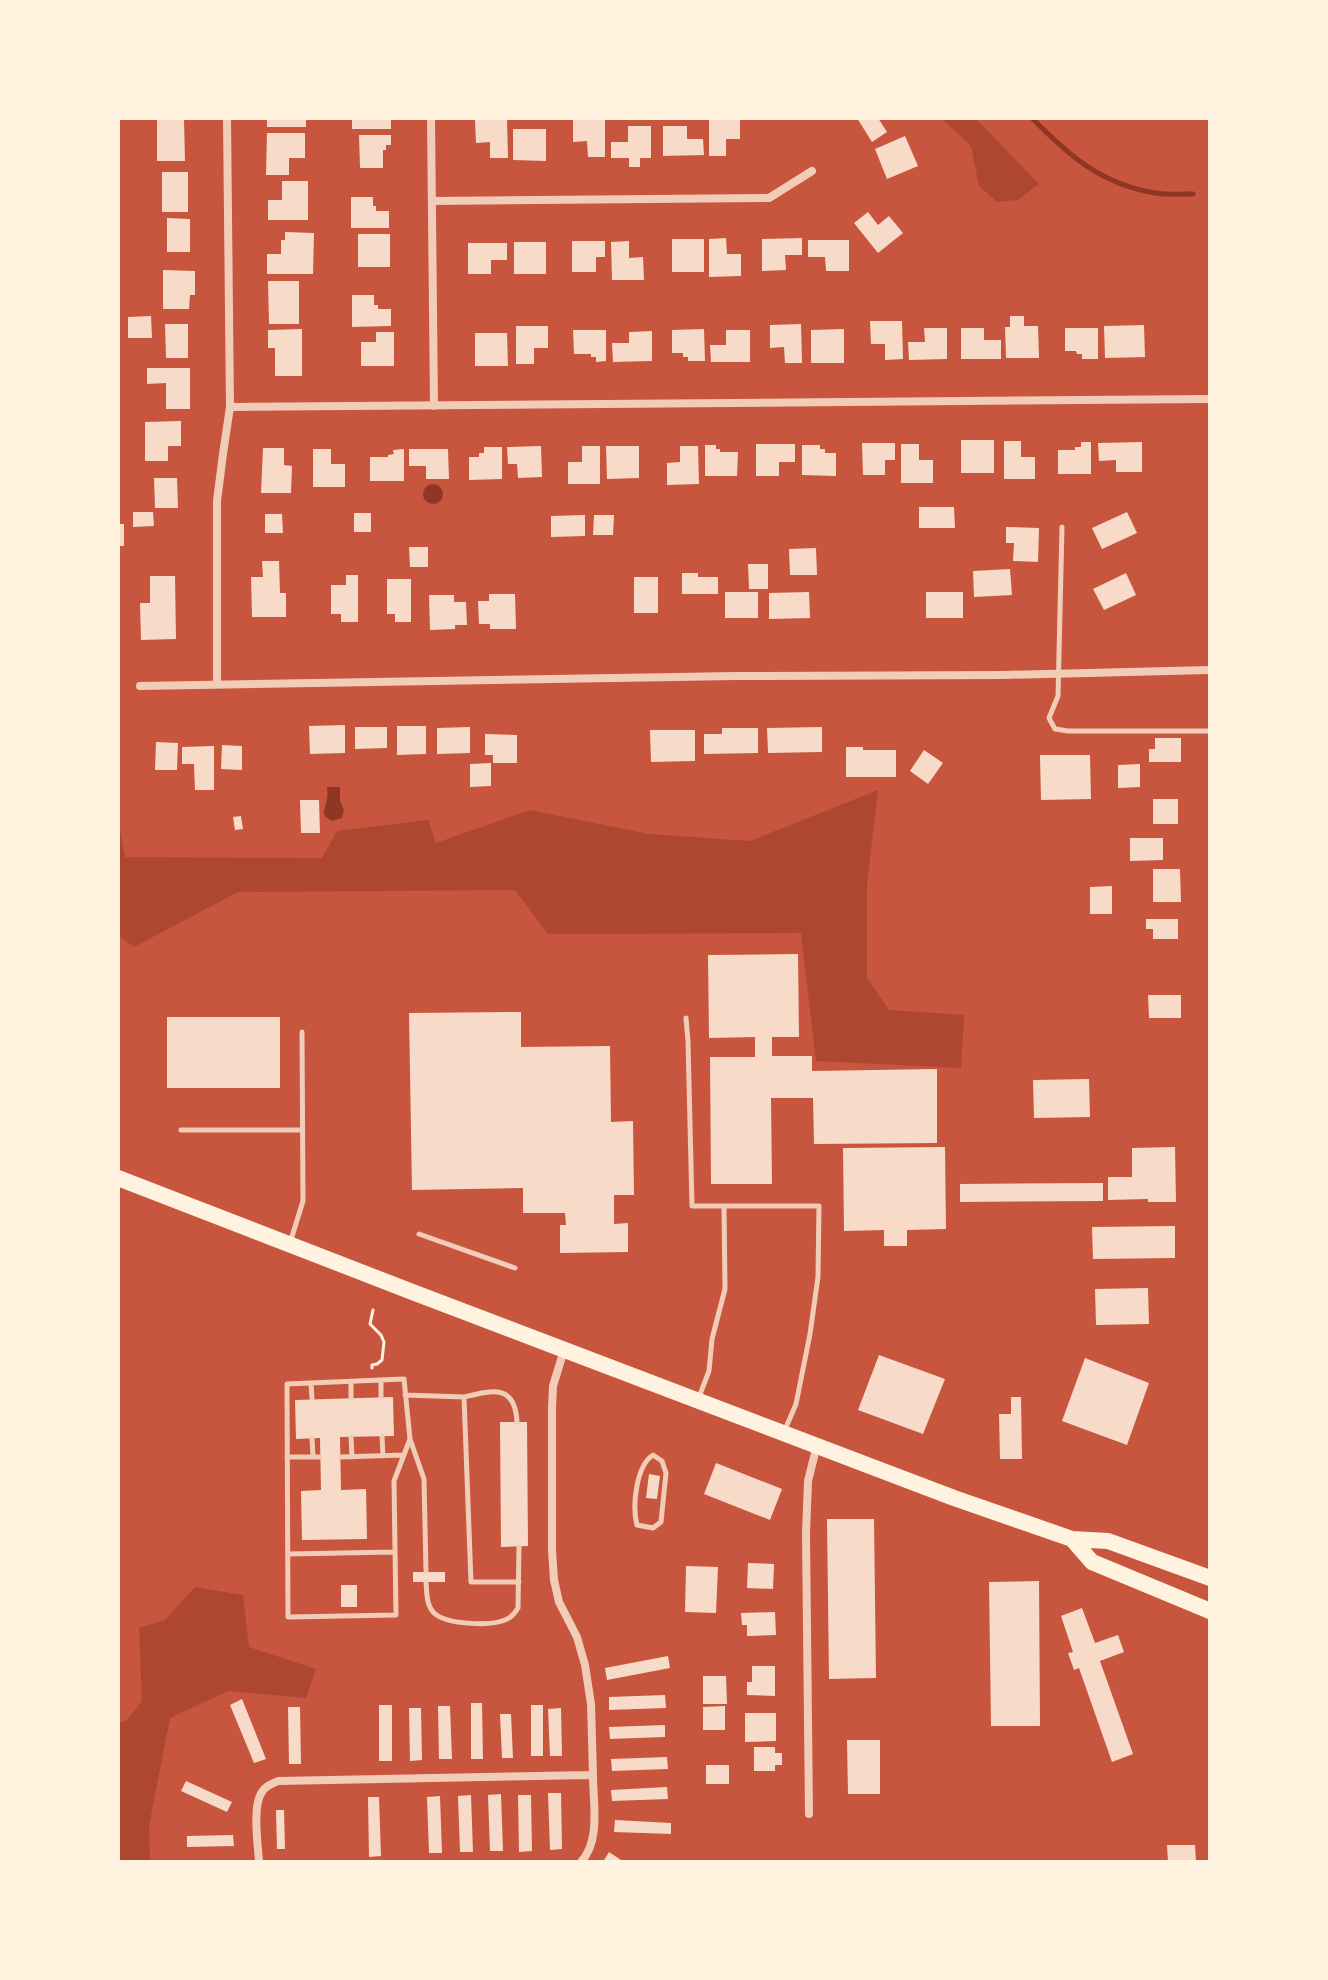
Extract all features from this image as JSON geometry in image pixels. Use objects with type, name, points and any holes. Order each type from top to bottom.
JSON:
[{"type":"main road","points":[[118,1178],[954,1498],[1072,1539],[1108,1541],[1210,1578]]},
{"type":"main road","points":[[1072,1539],[1092,1562],[1210,1611]]},
{"type":"street","points":[[217,684],[217,501],[230,407],[227,118]]},
{"type":"street","points":[[431,118],[434,406]]},
{"type":"street","points":[[432,201],[769,198],[812,171]]},
{"type":"street","points":[[230,407],[1210,399]]},
{"type":"street","points":[[140,686],[1210,670]]},
{"type":"street","points":[[565,1349],[553,1386],[552,1550],[559,1602],[577,1637],[591,1704],[593,1842],[581,1862]]},
{"type":"street","points":[[809,1814],[806,1534],[808,1481],[817,1445]]},
{"type":"street","points":[[259,1862],[258,1802],[262,1791],[278,1781],[593,1775]]},
{"type":"lane","points":[[1062,527],[1058,696],[1049,718],[1055,729],[1210,731]]},
{"type":"lane","points":[[686,1018],[692,1206],[819,1206],[818,1277],[810,1334],[796,1404],[783,1433]]},
{"type":"lane","points":[[290,1244],[303,1201],[302,1032]]},
{"type":"lane","points":[[181,1130],[302,1130]]},
{"type":"lane","points":[[698,1401],[709,1371],[712,1339],[725,1289],[724,1206]]},
{"type":"lane","points":[[419,1234],[515,1268]]},
{"type":"lane","points":[[410,1439],[394,1481],[396,1615],[288,1617],[287,1384],[404,1379],[410,1439],[424,1479],[426,1571]]},
{"type":"lane","points":[[381,1380],[381,1397]]},
{"type":"lane","points":[[351,1381],[351,1398]]},
{"type":"lane","points":[[311,1383],[312,1399]]},
{"type":"lane","points":[[405,1395],[464,1397],[491,1391],[503,1393],[512,1398],[517,1422]]},
{"type":"lane","points":[[464,1397],[471,1582],[519,1582]]},
{"type":"lane","points":[[382,1436],[383,1456]]},
{"type":"lane","points":[[351,1437],[352,1457]]},
{"type":"lane","points":[[312,1438],[313,1457]]},
{"type":"lane","points":[[340,1457],[404,1455]]},
{"type":"lane","points":[[653,1455],[662,1461],[666,1473],[661,1522],[653,1528],[637,1525],[634,1515],[638,1479],[645,1460],[653,1455]]},
{"type":"lane","points":[[287,1457],[320,1457]]},
{"type":"lane","points":[[426,1582],[427,1601],[435,1613],[452,1622],[477,1623],[512,1617],[518,1608],[519,1547]]},
{"type":"lane","points":[[288,1554],[395,1552]]},
{"type":"path","points":[[372,1368],[382,1360],[384,1348],[383,1338],[370,1324],[373,1310]]},
{"type":"shaded area","points":[[941,118],[975,118],[1039,184],[1018,200],[997,202],[979,186],[971,146]]},
{"type":"shaded area","points":[[433,484],[440,487],[443,494],[440,501],[433,504],[426,501],[423,494],[426,487]]},
{"type":"shaded area","points":[[327,787],[340,787],[344,810],[342,818],[332,821],[324,813]]},
{"type":"shaded area","points":[[878,790],[867,884],[867,978],[889,1010],[964,1015],[961,1068],[816,1061],[801,933],[548,934],[515,890],[238,892],[134,947],[118,935],[118,819],[125,857],[322,858],[337,831],[428,820],[436,843],[530,810],[649,834],[750,841]]},
{"type":"shaded area","points":[[195,1587],[243,1595],[249,1647],[316,1669],[306,1698],[228,1691],[170,1718],[149,1826],[150,1862],[118,1862],[118,1723],[126,1721],[142,1701],[139,1628],[165,1620]]},
{"type":"building","points":[[267,118],[306,118],[306,127],[267,127]]},
{"type":"building","points":[[352,118],[391,118],[391,129],[352,129]]},
{"type":"building","points":[[605,118],[605,157],[588,157],[587,141],[573,142],[573,119]]},
{"type":"building","points":[[709,118],[740,118],[740,139],[726,139],[726,156],[709,156]]},
{"type":"building","points":[[857,118],[878,118],[887,132],[872,142]]},
{"type":"building","points":[[157,119],[184,119],[185,161],[157,161]]},
{"type":"building","points":[[507,119],[508,158],[490,158],[490,142],[476,143],[475,120]]},
{"type":"building","points":[[628,126],[651,126],[651,158],[640,158],[640,167],[629,167],[629,158],[611,158],[611,142],[628,142]]},
{"type":"building","points":[[663,126],[687,126],[687,139],[703,139],[704,155],[663,156]]},
{"type":"building","points":[[513,129],[546,129],[546,161],[513,160]]},
{"type":"building","points":[[267,133],[305,133],[305,158],[289,158],[289,175],[266,175]]},
{"type":"building","points":[[359,135],[391,135],[391,145],[386,145],[386,150],[383,150],[383,168],[360,168]]},
{"type":"building","points":[[905,136],[918,166],[887,179],[875,149]]},
{"type":"building","points":[[162,172],[188,172],[188,212],[162,212]]},
{"type":"building","points":[[282,181],[308,181],[308,220],[268,220],[268,200],[282,200]]},
{"type":"building","points":[[351,197],[373,197],[376,211],[389,211],[389,228],[351,228]]},
{"type":"building","points":[[868,212],[878,225],[889,216],[903,233],[878,253],[854,223]]},
{"type":"building","points":[[167,218],[190,219],[190,252],[167,252]]},
{"type":"building","points":[[285,232],[314,233],[313,274],[267,274],[267,254],[281,254],[281,240],[285,240]]},
{"type":"building","points":[[358,234],[390,234],[390,267],[358,267]]},
{"type":"building","points":[[726,238],[727,254],[741,254],[741,276],[709,277],[709,239]]},
{"type":"building","points":[[802,238],[802,255],[785,255],[786,270],[762,271],[762,239]]},
{"type":"building","points":[[672,239],[704,239],[704,272],[672,272]]},
{"type":"building","points":[[808,240],[849,240],[849,271],[826,271],[825,257],[808,257]]},
{"type":"building","points":[[572,241],[605,241],[605,257],[596,257],[596,272],[572,272]]},
{"type":"building","points":[[629,241],[629,258],[643,257],[644,280],[612,280],[611,242]]},
{"type":"building","points":[[514,242],[546,242],[546,274],[514,274]]},
{"type":"building","points":[[468,243],[507,243],[507,260],[491,260],[491,274],[468,274]]},
{"type":"building","points":[[163,270],[195,271],[195,295],[190,295],[189,309],[163,309]]},
{"type":"building","points":[[268,281],[299,281],[299,324],[269,324]]},
{"type":"building","points":[[352,295],[374,295],[374,305],[378,305],[378,309],[391,309],[391,326],[352,327]]},
{"type":"building","points":[[151,316],[152,338],[128,338],[128,317]]},
{"type":"building","points":[[1010,316],[1024,316],[1024,326],[1038,326],[1039,358],[1006,358],[1005,327],[1010,327]]},
{"type":"building","points":[[870,321],[902,321],[903,359],[885,360],[885,344],[871,344]]},
{"type":"building","points":[[165,324],[188,324],[188,358],[166,358]]},
{"type":"building","points":[[801,324],[802,363],[785,363],[784,347],[770,348],[770,325]]},
{"type":"building","points":[[1144,325],[1145,357],[1105,358],[1104,326]]},
{"type":"building","points":[[516,326],[548,326],[548,348],[534,348],[534,364],[516,364]]},
{"type":"building","points":[[924,328],[947,328],[947,359],[909,360],[908,342],[925,342]]},
{"type":"building","points":[[961,328],[984,328],[984,340],[1001,340],[1001,359],[961,359]]},
{"type":"building","points":[[1065,328],[1098,328],[1098,359],[1082,359],[1082,354],[1076,351],[1065,351]]},
{"type":"building","points":[[302,329],[302,376],[275,376],[275,348],[268,348],[268,330]]},
{"type":"building","points":[[704,329],[705,361],[688,361],[683,353],[672,353],[672,330]]},
{"type":"building","points":[[844,329],[844,363],[811,363],[811,330]]},
{"type":"building","points":[[573,330],[606,330],[606,361],[596,362],[596,357],[591,357],[591,354],[574,354]]},
{"type":"building","points":[[726,330],[750,330],[750,362],[711,362],[710,345],[726,345]]},
{"type":"building","points":[[652,331],[652,361],[613,362],[612,343],[629,343],[629,332]]},
{"type":"building","points":[[376,332],[394,332],[394,366],[361,366],[361,342],[376,342]]},
{"type":"building","points":[[475,333],[507,333],[508,366],[475,366]]},
{"type":"building","points":[[147,368],[190,368],[190,409],[166,409],[166,383],[147,384]]},
{"type":"building","points":[[181,421],[181,446],[168,446],[168,461],[145,461],[145,422]]},
{"type":"building","points":[[961,440],[994,440],[994,473],[961,473]]},
{"type":"building","points":[[1004,441],[1021,441],[1021,457],[1035,457],[1035,479],[1004,479]]},
{"type":"building","points":[[1081,442],[1091,442],[1091,474],[1058,474],[1058,450],[1075,450],[1075,447],[1081,447]]},
{"type":"building","points":[[1142,442],[1142,472],[1116,472],[1116,460],[1099,461],[1098,443]]},
{"type":"building","points":[[862,443],[895,443],[895,460],[885,460],[885,475],[863,475]]},
{"type":"building","points":[[756,444],[795,444],[795,462],[779,462],[779,476],[756,476]]},
{"type":"building","points":[[901,444],[919,444],[919,460],[933,460],[933,483],[901,483]]},
{"type":"building","points":[[705,445],[716,445],[720,452],[738,452],[737,476],[705,476]]},
{"type":"building","points":[[802,445],[820,445],[825,453],[836,453],[836,476],[802,475]]},
{"type":"building","points":[[541,446],[542,477],[518,478],[517,464],[508,464],[507,447]]},
{"type":"building","points":[[582,446],[600,446],[600,484],[568,484],[568,462],[582,462]]},
{"type":"building","points":[[606,446],[639,446],[639,478],[607,479]]},
{"type":"building","points":[[680,446],[698,446],[699,484],[667,485],[667,463],[680,462]]},
{"type":"building","points":[[484,447],[502,447],[502,479],[469,480],[469,457],[479,457],[479,453],[484,453]]},
{"type":"building","points":[[263,448],[284,448],[284,465],[292,466],[291,493],[261,493]]},
{"type":"building","points":[[313,449],[331,449],[331,464],[345,464],[345,487],[313,487]]},
{"type":"building","points":[[404,449],[404,481],[370,481],[370,457],[388,457],[394,454],[393,450]]},
{"type":"building","points":[[409,449],[448,449],[449,479],[426,479],[426,466],[409,466]]},
{"type":"building","points":[[154,478],[177,478],[178,508],[155,508]]},
{"type":"building","points":[[919,507],[954,507],[955,528],[919,528]]},
{"type":"building","points":[[133,512],[153,512],[154,526],[133,527]]},
{"type":"building","points":[[1127,512],[1137,533],[1102,549],[1092,528]]},
{"type":"building","points":[[354,513],[371,513],[371,532],[354,532]]},
{"type":"building","points":[[265,514],[282,514],[283,533],[265,533]]},
{"type":"building","points":[[585,515],[585,536],[551,537],[551,516]]},
{"type":"building","points":[[594,515],[614,515],[613,535],[593,535]]},
{"type":"building","points":[[118,524],[124,524],[124,546],[118,546]]},
{"type":"building","points":[[1006,527],[1039,528],[1038,562],[1013,561],[1014,543],[1006,543]]},
{"type":"building","points":[[409,547],[428,547],[428,567],[410,567]]},
{"type":"building","points":[[816,548],[817,575],[790,575],[789,549]]},
{"type":"building","points":[[262,561],[279,561],[280,593],[286,593],[286,617],[252,617],[251,577],[263,577]]},
{"type":"building","points":[[748,564],[768,564],[768,589],[749,589]]},
{"type":"building","points":[[1010,569],[1012,595],[974,597],[973,571]]},
{"type":"building","points":[[682,573],[718,577],[718,594],[682,594]]},
{"type":"building","points":[[1126,573],[1136,595],[1104,610],[1093,589]]},
{"type":"building","points":[[346,575],[358,575],[358,622],[341,622],[341,614],[331,614],[331,585],[346,585]]},
{"type":"building","points":[[150,576],[175,576],[176,639],[141,640],[140,603],[150,603]]},
{"type":"building","points":[[634,577],[658,577],[658,613],[634,613]]},
{"type":"building","points":[[387,579],[411,579],[411,622],[395,622],[395,614],[387,614]]},
{"type":"building","points":[[725,592],[758,592],[758,618],[725,618]]},
{"type":"building","points":[[809,592],[810,618],[769,619],[769,593]]},
{"type":"building","points":[[926,592],[963,592],[963,618],[926,618]]},
{"type":"building","points":[[489,594],[515,594],[516,629],[490,629],[490,624],[479,624],[478,601],[489,601]]},
{"type":"building","points":[[429,595],[454,595],[454,602],[466,602],[467,625],[430,630]]},
{"type":"building","points":[[345,725],[345,753],[310,754],[309,726]]},
{"type":"building","points":[[397,726],[426,726],[426,754],[397,755]]},
{"type":"building","points":[[355,727],[387,727],[387,748],[355,749]]},
{"type":"building","points":[[470,727],[470,753],[437,754],[437,728]]},
{"type":"building","points":[[822,727],[822,752],[768,753],[767,728]]},
{"type":"building","points":[[722,728],[758,728],[758,753],[704,754],[704,734],[722,734]]},
{"type":"building","points":[[650,730],[695,730],[695,761],[651,762]]},
{"type":"building","points":[[485,734],[517,735],[517,763],[493,763],[493,755],[485,755]]},
{"type":"building","points":[[1155,738],[1181,738],[1181,762],[1149,762],[1149,749],[1155,749]]},
{"type":"building","points":[[156,742],[178,743],[177,770],[155,770]]},
{"type":"building","points":[[222,745],[242,746],[242,770],[221,769]]},
{"type":"building","points":[[214,746],[214,790],[195,790],[194,764],[182,764],[182,747]]},
{"type":"building","points":[[846,747],[896,750],[896,777],[846,777]]},
{"type":"building","points":[[924,750],[943,763],[928,784],[910,771]]},
{"type":"building","points":[[1040,755],[1090,755],[1091,799],[1041,800]]},
{"type":"building","points":[[491,763],[491,786],[470,787],[470,764]]},
{"type":"building","points":[[1140,764],[1140,787],[1118,788],[1118,765]]},
{"type":"building","points":[[1153,799],[1178,799],[1178,824],[1153,824]]},
{"type":"building","points":[[300,800],[319,800],[320,833],[301,833]]},
{"type":"building","points":[[241,816],[243,829],[235,830],[233,817]]},
{"type":"building","points":[[1130,838],[1163,838],[1163,860],[1130,861]]},
{"type":"building","points":[[1153,869],[1180,869],[1181,902],[1153,902]]},
{"type":"building","points":[[1112,886],[1112,914],[1090,914],[1090,887]]},
{"type":"building","points":[[1146,919],[1178,919],[1178,939],[1153,939],[1153,929],[1146,929]]},
{"type":"building","points":[[798,954],[799,1037],[772,1037],[772,1056],[812,1056],[812,1071],[937,1069],[937,1143],[814,1144],[813,1098],[771,1098],[772,1184],[711,1184],[710,1057],[755,1057],[755,1037],[709,1038],[708,955]]},
{"type":"building","points":[[1148,995],[1181,995],[1181,1018],[1149,1018]]},
{"type":"building","points":[[521,1012],[521,1047],[610,1046],[611,1122],[633,1121],[634,1195],[614,1195],[614,1224],[628,1223],[628,1252],[560,1253],[560,1225],[566,1225],[565,1213],[523,1213],[523,1188],[412,1190],[409,1013]]},
{"type":"building","points":[[167,1017],[280,1017],[280,1088],[167,1088]]},
{"type":"building","points":[[1089,1079],[1090,1117],[1034,1118],[1033,1080]]},
{"type":"building","points":[[945,1147],[946,1229],[907,1230],[907,1246],[884,1246],[884,1230],[844,1231],[843,1148]]},
{"type":"building","points":[[1175,1147],[1176,1202],[1108,1200],[1108,1177],[1132,1177],[1132,1148]]},
{"type":"building","points":[[1103,1183],[1103,1201],[960,1202],[960,1184]]},
{"type":"building","points":[[1175,1226],[1175,1258],[1093,1259],[1092,1227]]},
{"type":"building","points":[[1148,1288],[1149,1324],[1096,1325],[1095,1289]]},
{"type":"building","points":[[879,1355],[945,1379],[923,1434],[858,1410]]},
{"type":"building","points":[[1085,1358],[1149,1383],[1127,1445],[1062,1421]]},
{"type":"building","points":[[393,1397],[394,1436],[340,1437],[341,1490],[366,1489],[367,1539],[302,1540],[301,1491],[321,1490],[320,1438],[296,1439],[295,1400]]},
{"type":"building","points":[[1011,1397],[1021,1397],[1022,1459],[1000,1459],[999,1414],[1011,1414]]},
{"type":"building","points":[[500,1422],[527,1422],[528,1546],[501,1547]]},
{"type":"building","points":[[716,1463],[782,1489],[770,1520],[704,1494]]},
{"type":"building","points":[[649,1474],[660,1476],[657,1499],[646,1498]]},
{"type":"building","points":[[827,1519],[874,1519],[876,1678],[829,1679]]},
{"type":"building","points":[[748,1563],[774,1564],[773,1589],[747,1588]]},
{"type":"building","points":[[686,1566],[718,1567],[716,1613],[685,1612]]},
{"type":"building","points":[[413,1572],[445,1572],[445,1582],[413,1582]]},
{"type":"building","points":[[1039,1581],[1040,1726],[991,1726],[989,1582]]},
{"type":"building","points":[[341,1585],[357,1585],[357,1607],[341,1607]]},
{"type":"building","points":[[1082,1608],[1095,1643],[1118,1635],[1124,1652],[1100,1661],[1133,1754],[1112,1762],[1079,1668],[1074,1670],[1068,1653],[1073,1652],[1061,1616]]},
{"type":"building","points":[[775,1612],[776,1635],[747,1636],[747,1625],[742,1625],[741,1613]]},
{"type":"building","points":[[668,1656],[670,1668],[607,1680],[605,1668]]},
{"type":"building","points":[[752,1666],[775,1666],[775,1696],[747,1695],[747,1682],[752,1682]]},
{"type":"building","points":[[703,1676],[726,1676],[727,1704],[703,1704]]},
{"type":"building","points":[[665,1695],[666,1708],[609,1710],[609,1697]]},
{"type":"building","points":[[242,1699],[266,1759],[254,1763],[230,1705]]},
{"type":"building","points":[[471,1703],[482,1703],[483,1759],[471,1759]]},
{"type":"building","points":[[379,1705],[392,1705],[392,1761],[379,1761]]},
{"type":"building","points":[[531,1705],[543,1705],[543,1756],[531,1756]]},
{"type":"building","points":[[438,1706],[450,1706],[452,1759],[439,1759]]},
{"type":"building","points":[[725,1706],[725,1730],[703,1730],[703,1707]]},
{"type":"building","points":[[288,1707],[300,1707],[301,1764],[289,1764]]},
{"type":"building","points":[[409,1708],[421,1708],[422,1760],[410,1761]]},
{"type":"building","points":[[561,1708],[562,1756],[550,1756],[548,1709]]},
{"type":"building","points":[[745,1713],[776,1713],[776,1741],[745,1742]]},
{"type":"building","points":[[500,1714],[511,1714],[513,1758],[502,1758]]},
{"type":"building","points":[[665,1725],[665,1737],[610,1739],[609,1727]]},
{"type":"building","points":[[847,1740],[880,1740],[880,1794],[848,1794]]},
{"type":"building","points":[[754,1747],[775,1747],[775,1753],[782,1753],[782,1765],[775,1765],[775,1771],[754,1771]]},
{"type":"building","points":[[667,1757],[668,1769],[612,1771],[611,1759]]},
{"type":"building","points":[[706,1765],[729,1765],[729,1784],[706,1784]]},
{"type":"building","points":[[186,1781],[232,1802],[227,1812],[181,1791]]},
{"type":"building","points":[[667,1787],[668,1799],[612,1801],[611,1790]]},
{"type":"building","points":[[548,1793],[561,1793],[562,1849],[550,1850]]},
{"type":"building","points":[[501,1794],[503,1851],[490,1851],[488,1795]]},
{"type":"building","points":[[471,1795],[473,1852],[460,1852],[458,1796]]},
{"type":"building","points":[[518,1795],[531,1795],[532,1851],[519,1852]]},
{"type":"building","points":[[440,1796],[442,1853],[429,1853],[427,1797]]},
{"type":"building","points":[[368,1797],[379,1797],[381,1856],[369,1857]]},
{"type":"building","points":[[276,1810],[284,1810],[285,1849],[277,1849]]},
{"type":"building","points":[[615,1820],[671,1823],[671,1834],[614,1832]]},
{"type":"building","points":[[233,1835],[234,1846],[187,1847],[187,1836]]},
{"type":"building","points":[[1167,1845],[1195,1845],[1196,1862],[1168,1862]]},
{"type":"building","points":[[609,1852],[624,1862],[603,1862]]},
{"type":"waterway","points":[[1032,118],[1073,156],[1118,183],[1155,193],[1193,194]]}]
